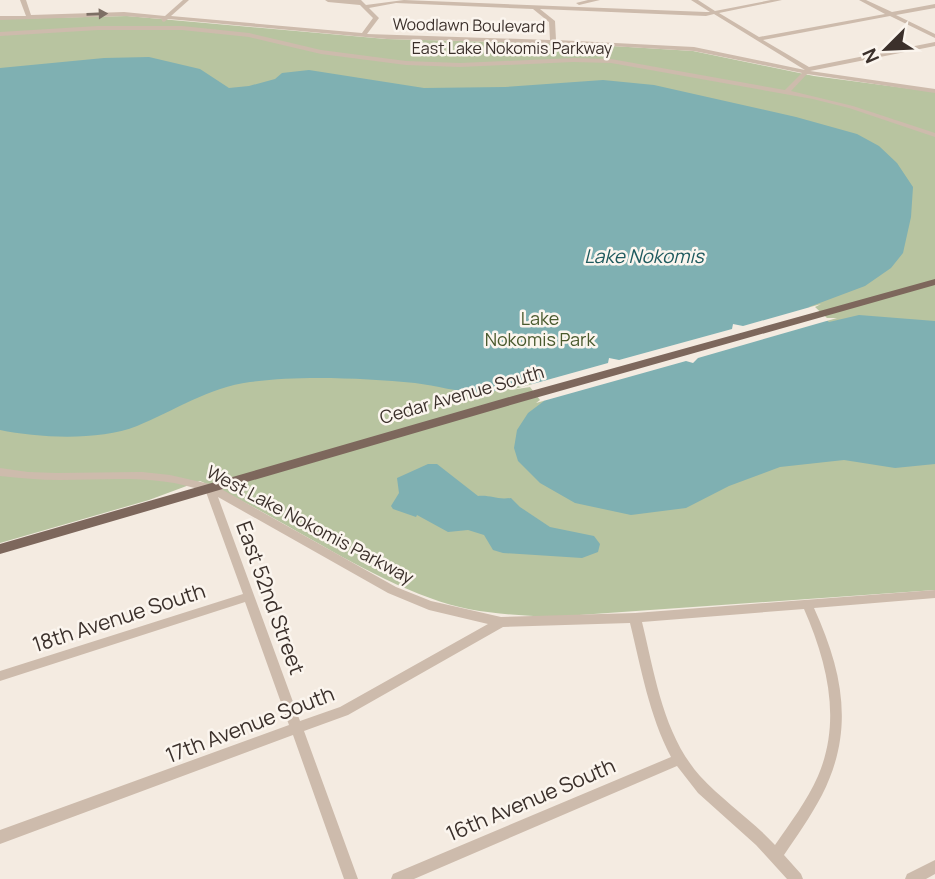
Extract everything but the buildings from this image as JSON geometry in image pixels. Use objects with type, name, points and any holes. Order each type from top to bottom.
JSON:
[{"type":"main road","name":"Cedar Avenue South","points":[[0,549],[517,399],[935,282]]},
{"type":"street","points":[[23,0],[29,18]]},
{"type":"street","points":[[156,28],[186,0]]},
{"type":"street","points":[[328,0],[361,3],[558,6],[706,14],[779,0]]},
{"type":"street","points":[[397,2],[407,0]]},
{"type":"street","points":[[525,0],[552,21],[553,41]]},
{"type":"street","points":[[558,6],[597,0]]},
{"type":"street","points":[[694,0],[807,70]]},
{"type":"street","points":[[862,0],[935,36]]},
{"type":"street","points":[[361,3],[376,18],[363,35]]},
{"type":"street","points":[[758,39],[935,6]]},
{"type":"street","name":"Woodlawn Boulevard","points":[[0,19],[102,13],[363,35],[694,49],[935,90]]},
{"type":"street","name":"East Lake Nokomis Parkway","points":[[0,34],[156,28],[221,31],[332,54],[406,63],[460,65],[611,61],[787,92],[851,107],[935,135]]},
{"type":"street","points":[[787,92],[807,70],[935,44]]},
{"type":"street","name":"West Lake Nokomis Parkway","points":[[0,472],[52,477],[153,477],[185,481],[210,488],[393,590],[429,605],[501,622],[635,618],[935,594]]},
{"type":"street","name":"East 52nd Street","points":[[210,488],[351,879]]},
{"type":"street","name":"18th Avenue South","points":[[0,676],[249,596]]},
{"type":"street","points":[[776,856],[828,766],[838,719],[834,674],[821,634],[807,604]]},
{"type":"street","points":[[635,618],[661,714],[680,760],[716,802],[776,856],[796,879]]},
{"type":"street","name":"17th Avenue South","points":[[0,837],[344,711],[501,622]]},
{"type":"street","name":"16th Avenue South","points":[[398,879],[680,760]]},
{"type":"street","points":[[912,879],[935,867]]},
{"type":"green space","name":"Lake Nokomis","points":[[127,16],[386,39],[580,44],[693,51],[814,76],[935,92],[935,590],[551,617],[490,612],[445,603],[400,586],[200,481],[149,500],[0,543],[0,19]]},
{"type":"water","name":"Lake Nokomis","points":[[149,57],[200,69],[229,88],[275,79],[282,73],[309,70],[424,88],[505,87],[603,80],[654,85],[796,117],[857,134],[879,146],[897,163],[913,187],[911,217],[903,253],[891,268],[865,286],[809,307],[829,322],[859,315],[935,321],[935,464],[895,468],[844,460],[780,467],[729,486],[686,508],[631,515],[575,503],[540,483],[518,461],[514,448],[517,430],[528,413],[544,401],[530,383],[479,392],[375,380],[269,380],[220,389],[122,431],[69,437],[0,430],[0,68],[104,58]]},
{"type":"water","points":[[428,464],[437,464],[478,496],[511,498],[550,527],[594,536],[600,544],[598,552],[582,558],[503,553],[493,550],[484,535],[468,530],[448,532],[417,515],[416,517],[393,509],[391,506],[399,493],[397,478]]},
{"type":"pier","points":[[821,304],[815,307],[827,318],[837,318],[698,358],[693,363],[686,361],[536,403],[540,400],[530,387],[511,390],[608,363],[609,358],[619,360],[732,329],[733,324],[743,326]]},
{"type":"park label","name":"Lake Nokomis Park","points":[[540,329]]}]
